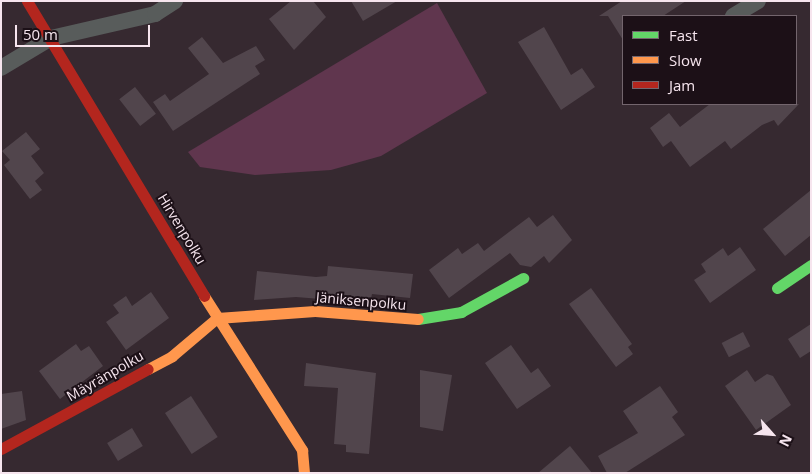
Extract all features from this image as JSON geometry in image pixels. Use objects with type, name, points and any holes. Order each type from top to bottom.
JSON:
[{"type":"street","name":"Hirvenpolku","points":[[27,1],[51,38],[217,318],[302,450],[304,473]]},
{"type":"street","points":[[1,68],[51,38],[155,14],[175,1]]},
{"type":"street","points":[[735,15],[758,1]]},
{"type":"street","points":[[778,288],[811,265]]},
{"type":"street","name":"Jäniksenpolku","points":[[217,318],[315,311],[406,321],[461,312],[523,278]]},
{"type":"street","name":"Mäyränpolku","points":[[1,449],[172,356],[217,318]]},
{"type":"shaded area","points":[[437,3],[487,93],[381,156],[331,170],[255,175],[200,167],[188,152]]},
{"type":"building","points":[[291,1],[313,1],[326,17],[294,50],[269,19]]},
{"type":"building","points":[[351,1],[397,1],[363,21]]},
{"type":"building","points":[[622,1],[686,1],[665,15],[622,15],[622,38],[608,16],[599,16]]},
{"type":"building","points":[[544,27],[571,75],[582,68],[595,87],[561,110],[518,42]]},
{"type":"building","points":[[202,37],[223,63],[256,46],[265,60],[255,66],[260,74],[173,131],[153,102],[165,94],[170,101],[209,74],[188,48]]},
{"type":"building","points":[[135,87],[156,114],[140,126],[119,99]]},
{"type":"building","points":[[799,104],[778,126],[774,120],[762,125],[731,149],[725,141],[690,167],[671,141],[663,147],[650,128],[669,113],[680,127],[709,105]]},
{"type":"building","points":[[26,132],[40,149],[31,156],[44,173],[35,181],[42,190],[30,199],[4,165],[10,160],[2,151]]},
{"type":"building","points":[[811,190],[811,235],[785,256],[763,229]]},
{"type":"building","points":[[553,215],[572,240],[549,263],[544,256],[531,267],[520,265],[510,253],[449,298],[429,270],[458,248],[462,254],[478,243],[484,251],[529,217],[537,227]]},
{"type":"building","points":[[740,247],[756,270],[710,303],[694,280],[706,272],[701,264],[723,248],[728,256]]},
{"type":"building","points":[[328,266],[413,274],[410,298],[372,294],[370,303],[296,297],[254,300],[257,271],[316,277],[327,276]]},
{"type":"building","points":[[591,288],[632,344],[628,347],[633,354],[616,367],[569,304]]},
{"type":"building","points":[[151,292],[169,318],[126,350],[106,322],[119,313],[113,305],[126,296],[132,306]]},
{"type":"building","points":[[811,324],[811,351],[800,358],[788,339]]},
{"type":"building","points":[[743,332],[750,346],[729,357],[722,343]]},
{"type":"building","points":[[76,344],[81,351],[89,346],[103,366],[60,399],[39,371]]},
{"type":"building","points":[[511,345],[531,373],[538,368],[551,386],[517,409],[485,363]]},
{"type":"building","points":[[306,363],[376,373],[369,454],[346,452],[346,445],[334,444],[338,388],[304,386]]},
{"type":"building","points":[[420,370],[452,375],[443,431],[420,427]]},
{"type":"building","points":[[747,370],[755,382],[767,374],[773,376],[791,405],[756,430],[725,386]]},
{"type":"building","points":[[660,386],[678,412],[672,417],[685,435],[625,473],[607,473],[598,456],[638,433],[623,411]]},
{"type":"building","points":[[22,391],[26,420],[1,429],[1,394]]},
{"type":"building","points":[[191,396],[218,437],[192,454],[165,413]]},
{"type":"building","points":[[132,428],[143,446],[118,461],[107,443]]},
{"type":"building","points":[[570,446],[592,473],[538,473]]},
{"type":"traffic: fast","points":[[777,288],[811,265]]},
{"type":"traffic: fast","points":[[418,319],[461,312],[523,278]]},
{"type":"traffic: slow","points":[[204,296],[302,450],[304,473]]},
{"type":"traffic: slow","points":[[148,369],[172,356],[217,318],[315,311],[418,319]]},
{"type":"traffic: jam","points":[[27,1],[204,296]]},
{"type":"traffic: jam","points":[[1,449],[148,369]]}]
